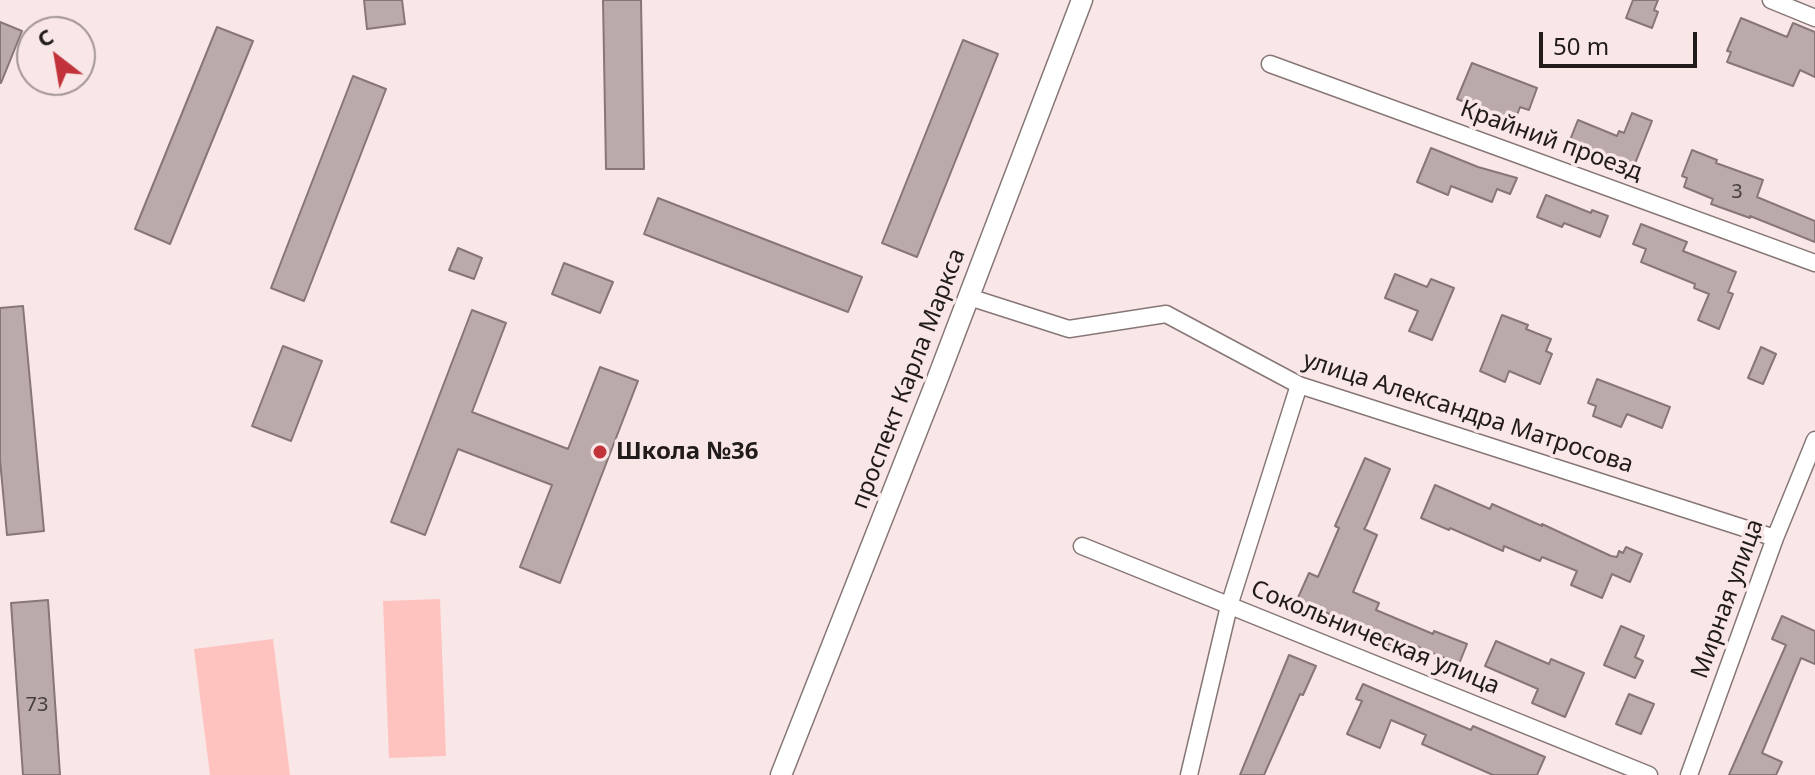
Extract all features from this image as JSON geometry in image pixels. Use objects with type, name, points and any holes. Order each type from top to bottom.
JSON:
[{"type":"street","name":"проспект Карла Маркса","points":[[781,775],[1082,0]]},
{"type":"street","points":[[1771,0],[1815,18]]},
{"type":"street","name":"Крайний проезд","points":[[1270,64],[1815,263]]},
{"type":"street","name":"улица Александра Матросова","points":[[969,297],[1069,329],[1166,314],[1299,385],[1775,538]]},
{"type":"street","points":[[1189,775],[1229,606],[1299,385]]},
{"type":"street","name":"Мирная улица","points":[[1689,775],[1775,538],[1815,440]]},
{"type":"street","name":"Сокольническая улица","points":[[1082,546],[1649,775]]},
{"type":"shaded area","points":[[440,599],[446,756],[389,758],[383,601]]},
{"type":"shaded area","points":[[273,639],[290,775],[210,775],[194,649]]},
{"type":"building","points":[[364,0],[402,0],[405,24],[367,29]]},
{"type":"building","points":[[603,0],[641,0],[644,169],[606,169]]},
{"type":"building","points":[[1633,0],[1658,0],[1654,10],[1658,12],[1652,28],[1626,18]]},
{"type":"building","points":[[1741,18],[1787,37],[1793,23],[1815,32],[1815,77],[1800,70],[1793,86],[1727,62],[1731,52],[1727,51]]},
{"type":"building","points":[[0,22],[16,29],[16,46],[0,83]]},
{"type":"building","points":[[217,27],[253,41],[170,244],[135,229]]},
{"type":"building","points":[[963,40],[998,54],[917,257],[882,243]]},
{"type":"building","points":[[1472,63],[1537,88],[1529,110],[1520,107],[1512,129],[1489,121],[1492,113],[1457,99]]},
{"type":"building","points":[[353,76],[386,89],[304,301],[271,288]]},
{"type":"building","points":[[1632,113],[1652,121],[1634,166],[1570,140],[1578,120],[1617,136],[1619,131],[1624,133]]},
{"type":"building","points":[[1431,148],[1478,167],[1517,178],[1510,194],[1497,189],[1492,202],[1451,186],[1448,195],[1417,182]]},
{"type":"building","points":[[1692,150],[1717,160],[1716,163],[1763,180],[1757,197],[1815,221],[1815,242],[1711,204],[1713,199],[1684,187],[1687,178],[1682,176]]},
{"type":"building","points":[[1546,195],[1591,213],[1592,210],[1608,216],[1600,237],[1564,223],[1562,227],[1537,217]]},
{"type":"building","points":[[658,198],[862,277],[848,312],[644,234]]},
{"type":"building","points":[[1641,224],[1687,242],[1683,251],[1736,272],[1728,292],[1733,294],[1719,329],[1698,320],[1709,294],[1694,288],[1695,284],[1641,262],[1646,249],[1633,244]]},
{"type":"building","points":[[458,248],[482,258],[474,279],[449,270]]},
{"type":"building","points":[[564,263],[613,282],[600,313],[552,294]]},
{"type":"building","points":[[1395,274],[1427,287],[1431,279],[1454,288],[1432,340],[1409,331],[1418,311],[1385,298]]},
{"type":"building","points":[[23,306],[44,531],[7,535],[0,460],[0,308]]},
{"type":"building","points":[[472,310],[506,323],[472,412],[568,449],[600,367],[638,381],[560,583],[520,567],[552,485],[458,449],[425,535],[391,522]]},
{"type":"building","points":[[1502,315],[1528,325],[1526,329],[1551,339],[1546,351],[1552,354],[1540,384],[1509,371],[1505,382],[1480,371]]},
{"type":"building","points":[[283,346],[322,361],[291,441],[252,426]]},
{"type":"building","points":[[1761,347],[1776,354],[1763,384],[1748,378]]},
{"type":"building","points":[[1597,379],[1670,407],[1662,428],[1627,414],[1621,427],[1593,416],[1596,406],[1588,403]]},
{"type":"building","points":[[1365,458],[1390,469],[1364,529],[1377,535],[1353,592],[1379,603],[1376,610],[1433,634],[1434,631],[1467,644],[1459,664],[1416,646],[1415,649],[1402,643],[1400,649],[1364,638],[1338,626],[1341,619],[1297,600],[1309,573],[1318,577],[1339,528],[1335,526]]},
{"type":"building","points":[[1435,485],[1490,509],[1492,504],[1542,524],[1611,556],[1617,557],[1619,551],[1623,553],[1626,547],[1642,554],[1630,582],[1612,574],[1602,598],[1571,585],[1577,571],[1542,557],[1540,561],[1504,546],[1503,551],[1421,518]]},
{"type":"building","points":[[48,600],[60,775],[23,775],[11,603]]},
{"type":"building","points":[[1782,616],[1815,631],[1815,664],[1801,658],[1762,753],[1782,762],[1776,775],[1729,775],[1786,645],[1772,639]]},
{"type":"building","points":[[1621,626],[1644,636],[1635,657],[1643,661],[1635,678],[1604,665]]},
{"type":"building","points":[[1496,641],[1549,664],[1551,659],[1584,673],[1565,717],[1532,703],[1538,689],[1485,666]]},
{"type":"building","points":[[1289,655],[1316,666],[1264,775],[1240,775]]},
{"type":"building","points":[[1363,684],[1471,730],[1473,726],[1545,757],[1537,775],[1493,775],[1422,744],[1426,735],[1391,720],[1380,748],[1347,734],[1362,701],[1356,699]]},
{"type":"building","points":[[1629,694],[1654,704],[1641,734],[1616,724]]},
{"type":"place","name":"Школа №36","points":[[600,452]]}]
